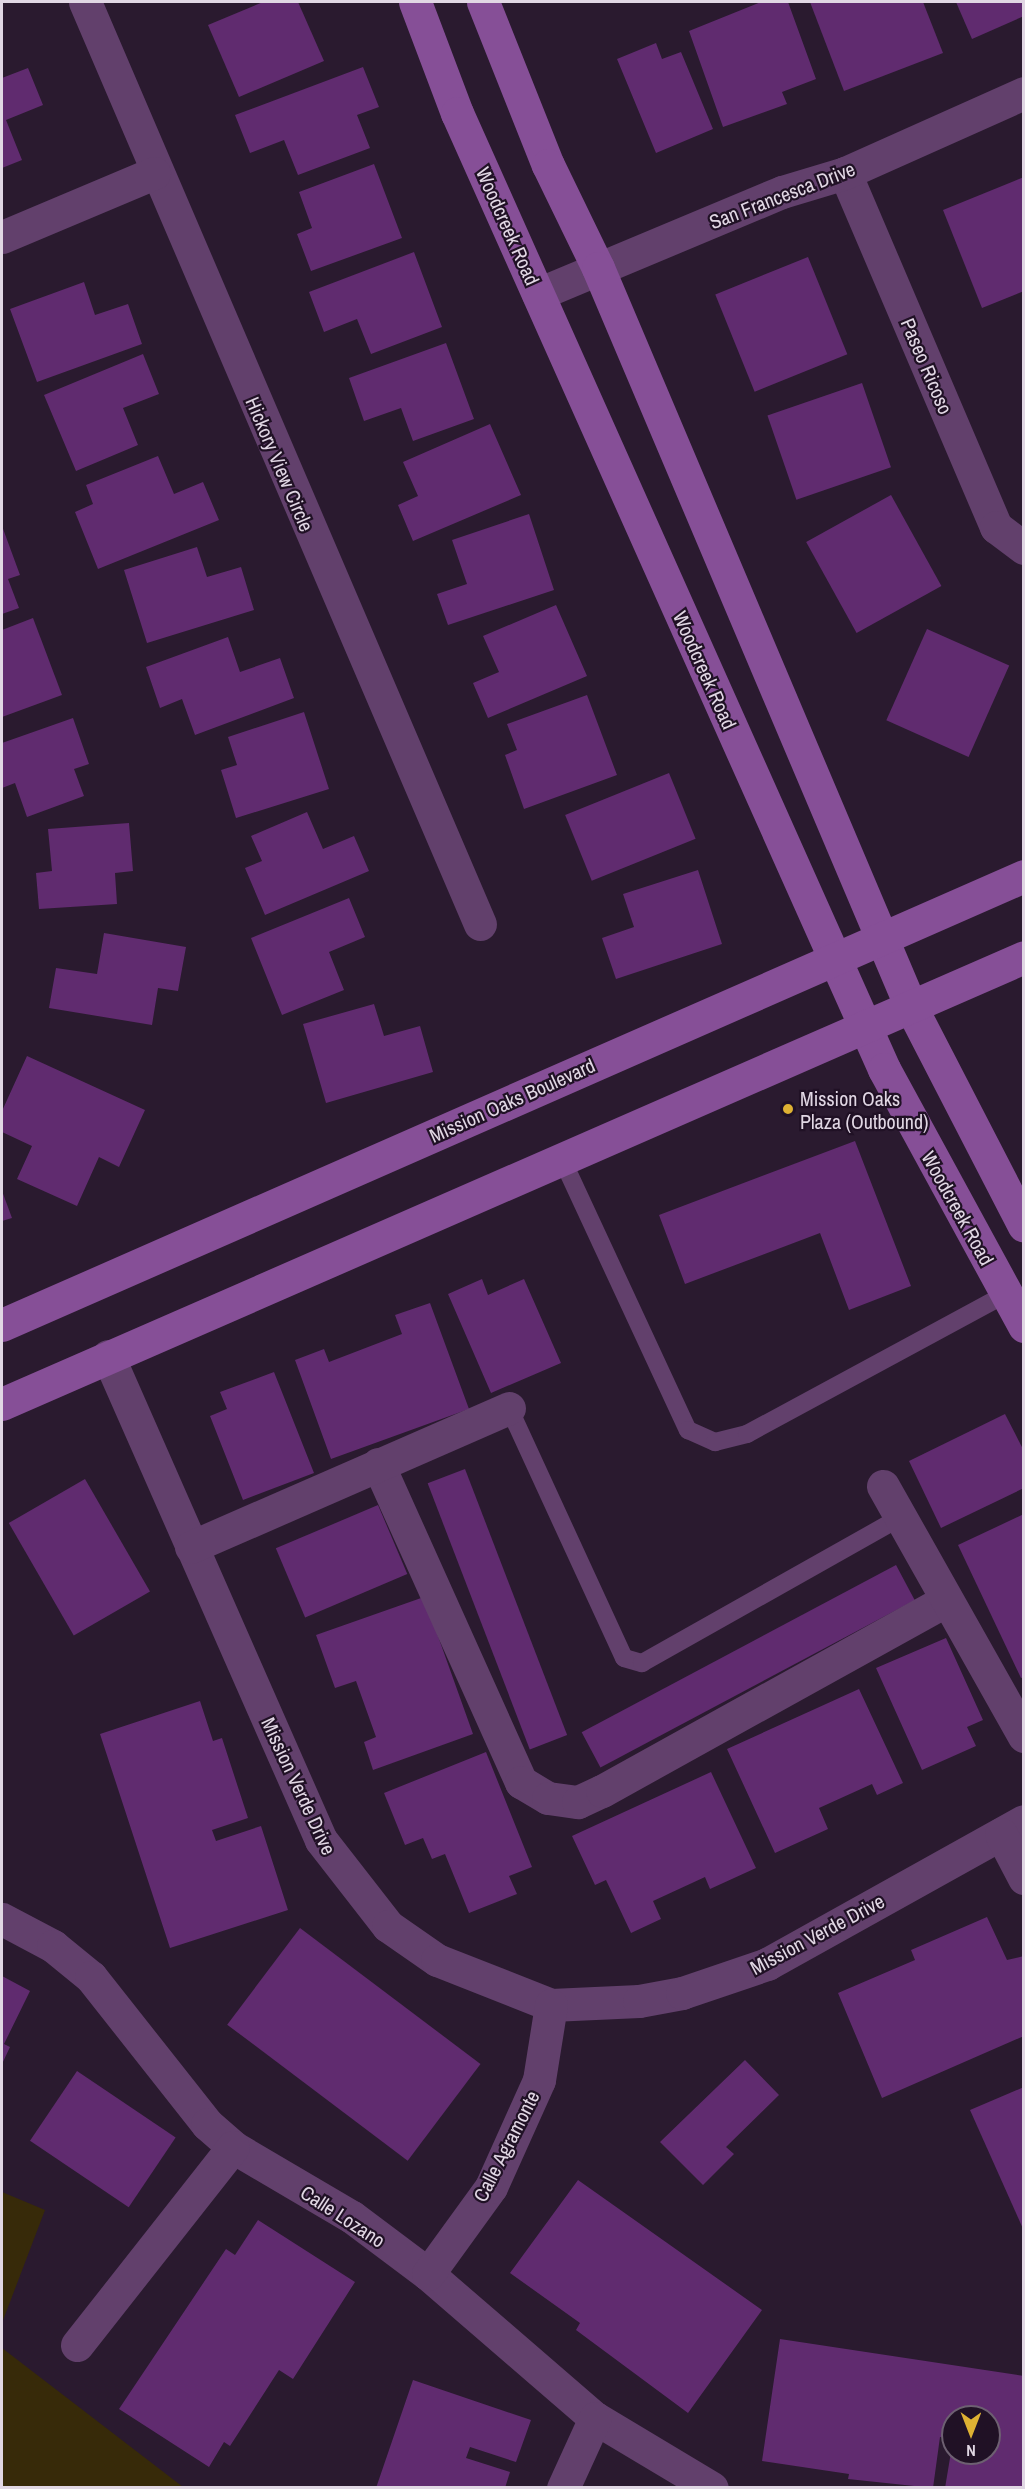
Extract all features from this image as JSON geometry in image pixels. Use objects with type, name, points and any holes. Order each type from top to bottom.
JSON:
[{"type":"main road","name":"Woodcreek Road","points":[[415,2],[457,113],[864,1026],[1023,1326]]},
{"type":"main road","points":[[483,2],[548,165],[598,268],[911,1007],[1023,1226]]},
{"type":"main road","name":"Mission Oaks Boulevard","points":[[2,1325],[1023,876]]},
{"type":"main road","points":[[2,1404],[1023,957]]},
{"type":"street","name":"Hickory View Circle","points":[[85,2],[154,172],[480,924]]},
{"type":"street","name":"San Francesca Drive","points":[[538,294],[782,192],[845,172],[1023,93]]},
{"type":"street","points":[[2,237],[154,172]]},
{"type":"street","name":"Paseo Ricoso","points":[[845,172],[996,526],[1023,548]]},
{"type":"street","name":"Mission Verde Drive","points":[[108,1356],[321,1840],[339,1869],[388,1926],[437,1960],[494,1987],[551,2005],[639,2001],[767,1964],[1012,1828]]},
{"type":"street","points":[[191,1547],[509,1408]]},
{"type":"street","points":[[378,1464],[521,1782],[548,1798],[578,1802],[602,1791],[946,1600]]},
{"type":"street","points":[[883,1486],[1023,1736]]},
{"type":"street","points":[[1012,1828],[1023,1878]]},
{"type":"street","name":"Calle Lozano","points":[[2,1919],[53,1946],[91,1977],[207,2124],[233,2147],[352,2217],[428,2274],[595,2418],[712,2487]]},
{"type":"street","name":"Calle Agramonte","points":[[428,2274],[491,2187],[534,2091],[551,2005]]},
{"type":"street","points":[[77,2345],[233,2147]]},
{"type":"street","points":[[563,2487],[595,2418]]},
{"type":"lane","points":[[562,1159],[688,1430],[715,1442],[747,1434],[1006,1294]]},
{"type":"lane","points":[[509,1408],[624,1658],[642,1663],[900,1517]]},
{"type":"shaded area","points":[[2,2192],[45,2210],[2,2323]]},
{"type":"shaded area","points":[[2,2348],[183,2487],[2,2487]]},
{"type":"building","points":[[263,2],[298,2],[324,61],[239,97],[208,25]]},
{"type":"building","points":[[761,2],[788,2],[816,79],[782,92],[787,104],[723,127],[689,31]]},
{"type":"building","points":[[810,2],[923,2],[943,53],[844,91]]},
{"type":"building","points":[[956,2],[1024,2],[1024,16],[972,39]]},
{"type":"building","points":[[656,43],[662,59],[681,52],[713,129],[656,153],[617,59]]},
{"type":"building","points":[[363,67],[379,107],[357,115],[370,148],[298,175],[284,140],[250,153],[235,115]]},
{"type":"building","points":[[28,68],[43,105],[6,120],[22,160],[2,168],[2,78]]},
{"type":"building","points":[[374,164],[402,238],[311,271],[297,234],[312,228],[299,192]]},
{"type":"building","points":[[1024,177],[1024,291],[982,308],[943,210]]},
{"type":"building","points":[[414,252],[442,327],[371,354],[357,319],[324,332],[309,292]]},
{"type":"building","points":[[808,257],[847,354],[755,392],[715,294]]},
{"type":"building","points":[[84,282],[95,315],[128,304],[142,344],[37,382],[10,309]]},
{"type":"building","points":[[446,343],[474,419],[413,441],[401,408],[364,421],[349,378]]},
{"type":"building","points":[[143,354],[159,394],[123,408],[138,445],[76,471],[44,395]]},
{"type":"building","points":[[862,383],[891,467],[796,500],[767,416]]},
{"type":"building","points":[[490,424],[521,495],[413,541],[398,505],[418,496],[403,462]]},
{"type":"building","points":[[158,456],[174,494],[203,482],[219,520],[98,569],[75,512],[93,504],[86,485]]},
{"type":"building","points":[[891,495],[941,586],[857,633],[806,542]]},
{"type":"building","points":[[529,514],[554,590],[448,625],[437,594],[467,584],[452,540]]},
{"type":"building","points":[[2,526],[20,575],[8,579],[19,608],[2,614]]},
{"type":"building","points":[[197,547],[207,577],[241,567],[254,610],[147,643],[124,570]]},
{"type":"building","points":[[556,605],[587,676],[488,718],[473,683],[499,672],[483,636]]},
{"type":"building","points":[[33,618],[62,695],[2,717],[2,630]]},
{"type":"building","points":[[927,629],[1009,666],[969,757],[886,720]]},
{"type":"building","points":[[228,637],[240,672],[280,658],[294,698],[195,735],[182,699],[160,708],[146,667]]},
{"type":"building","points":[[587,695],[617,775],[524,809],[505,755],[517,750],[507,724]]},
{"type":"building","points":[[304,712],[329,789],[236,818],[221,770],[237,765],[228,737]]},
{"type":"building","points":[[73,718],[89,764],[74,769],[84,796],[27,817],[15,783],[2,788],[2,743]]},
{"type":"building","points":[[669,773],[696,839],[592,881],[565,815]]},
{"type":"building","points":[[307,812],[323,849],[354,836],[369,871],[265,915],[245,868],[262,861],[251,836]]},
{"type":"building","points":[[129,823],[133,871],[115,873],[117,904],[39,909],[36,873],[52,871],[48,829]]},
{"type":"building","points":[[698,870],[722,944],[616,979],[602,938],[634,927],[623,894]]},
{"type":"building","points":[[349,898],[365,937],[329,952],[344,990],[282,1015],[251,938]]},
{"type":"building","points":[[104,933],[186,947],[178,991],[158,988],[152,1025],[49,1008],[56,968],[97,974]]},
{"type":"building","points":[[374,1004],[384,1036],[420,1026],[433,1072],[326,1103],[303,1024]]},
{"type":"building","points":[[27,1056],[145,1110],[119,1167],[99,1157],[77,1206],[17,1179],[32,1146],[2,1132],[2,1111]]},
{"type":"building","points":[[855,1141],[911,1286],[849,1310],[820,1233],[685,1284],[659,1215]]},
{"type":"building","points":[[2,1191],[12,1218],[2,1221]]},
{"type":"building","points":[[482,1279],[488,1295],[524,1279],[561,1363],[491,1393],[448,1294]]},
{"type":"building","points":[[430,1303],[469,1409],[331,1459],[295,1360],[324,1349],[329,1362],[402,1334],[395,1315]]},
{"type":"building","points":[[274,1372],[314,1473],[243,1500],[210,1416],[227,1409],[220,1392]]},
{"type":"building","points":[[1005,1414],[1024,1451],[1024,1488],[941,1528],[909,1461]]},
{"type":"building","points":[[465,1469],[567,1735],[530,1749],[428,1483]]},
{"type":"building","points":[[85,1479],[150,1592],[74,1636],[9,1523]]},
{"type":"building","points":[[378,1505],[407,1574],[305,1617],[276,1548]]},
{"type":"building","points":[[1024,1514],[1024,1677],[1021,1678],[958,1545]]},
{"type":"building","points":[[896,1565],[915,1600],[600,1767],[582,1732]]},
{"type":"building","points":[[424,1597],[473,1734],[373,1770],[364,1742],[376,1737],[356,1681],[335,1688],[316,1635]]},
{"type":"building","points":[[946,1638],[983,1720],[967,1727],[976,1746],[922,1770],[876,1668]]},
{"type":"building","points":[[859,1689],[903,1783],[877,1795],[872,1784],[819,1808],[828,1829],[775,1853],[727,1749]]},
{"type":"building","points":[[200,1701],[213,1741],[222,1738],[248,1818],[212,1830],[216,1841],[261,1826],[288,1910],[170,1948],[100,1734]]},
{"type":"building","points":[[486,1752],[532,1867],[509,1876],[517,1894],[469,1913],[445,1854],[432,1859],[423,1838],[405,1845],[384,1793]]},
{"type":"building","points":[[711,1772],[756,1868],[710,1889],[705,1877],[653,1901],[661,1919],[631,1933],[606,1880],[595,1885],[572,1836]]},
{"type":"building","points":[[987,1917],[1007,1960],[1024,1956],[1024,2036],[882,2098],[838,1993],[915,1960],[911,1950]]},
{"type":"building","points":[[300,1928],[480,2064],[408,2161],[227,2025]]},
{"type":"building","points":[[2,1976],[30,1991],[4,2044],[10,2047],[2,2064]]},
{"type":"building","points":[[745,2060],[779,2095],[726,2147],[734,2154],[703,2185],[660,2142]]},
{"type":"building","points":[[77,2071],[176,2138],[129,2207],[30,2141]]},
{"type":"building","points":[[1024,2087],[1024,2231],[970,2110]]},
{"type":"building","points":[[578,2180],[762,2310],[688,2413],[576,2330],[580,2323],[510,2273]]},
{"type":"building","points":[[258,2220],[355,2282],[293,2379],[279,2370],[230,2446],[224,2442],[209,2467],[119,2409],[226,2249],[235,2255]]},
{"type":"building","points":[[780,2339],[1024,2376],[1023,2488],[945,2488],[949,2465],[1001,2465],[1001,2405],[941,2405],[941,2437],[933,2488],[848,2479],[849,2474],[762,2461]]},
{"type":"building","points":[[413,2380],[531,2420],[516,2462],[470,2447],[466,2458],[510,2472],[505,2488],[376,2488]]},
{"type":"place","name":"Mission Oaks Plaza (Outbound)","points":[[788,1109]]}]
